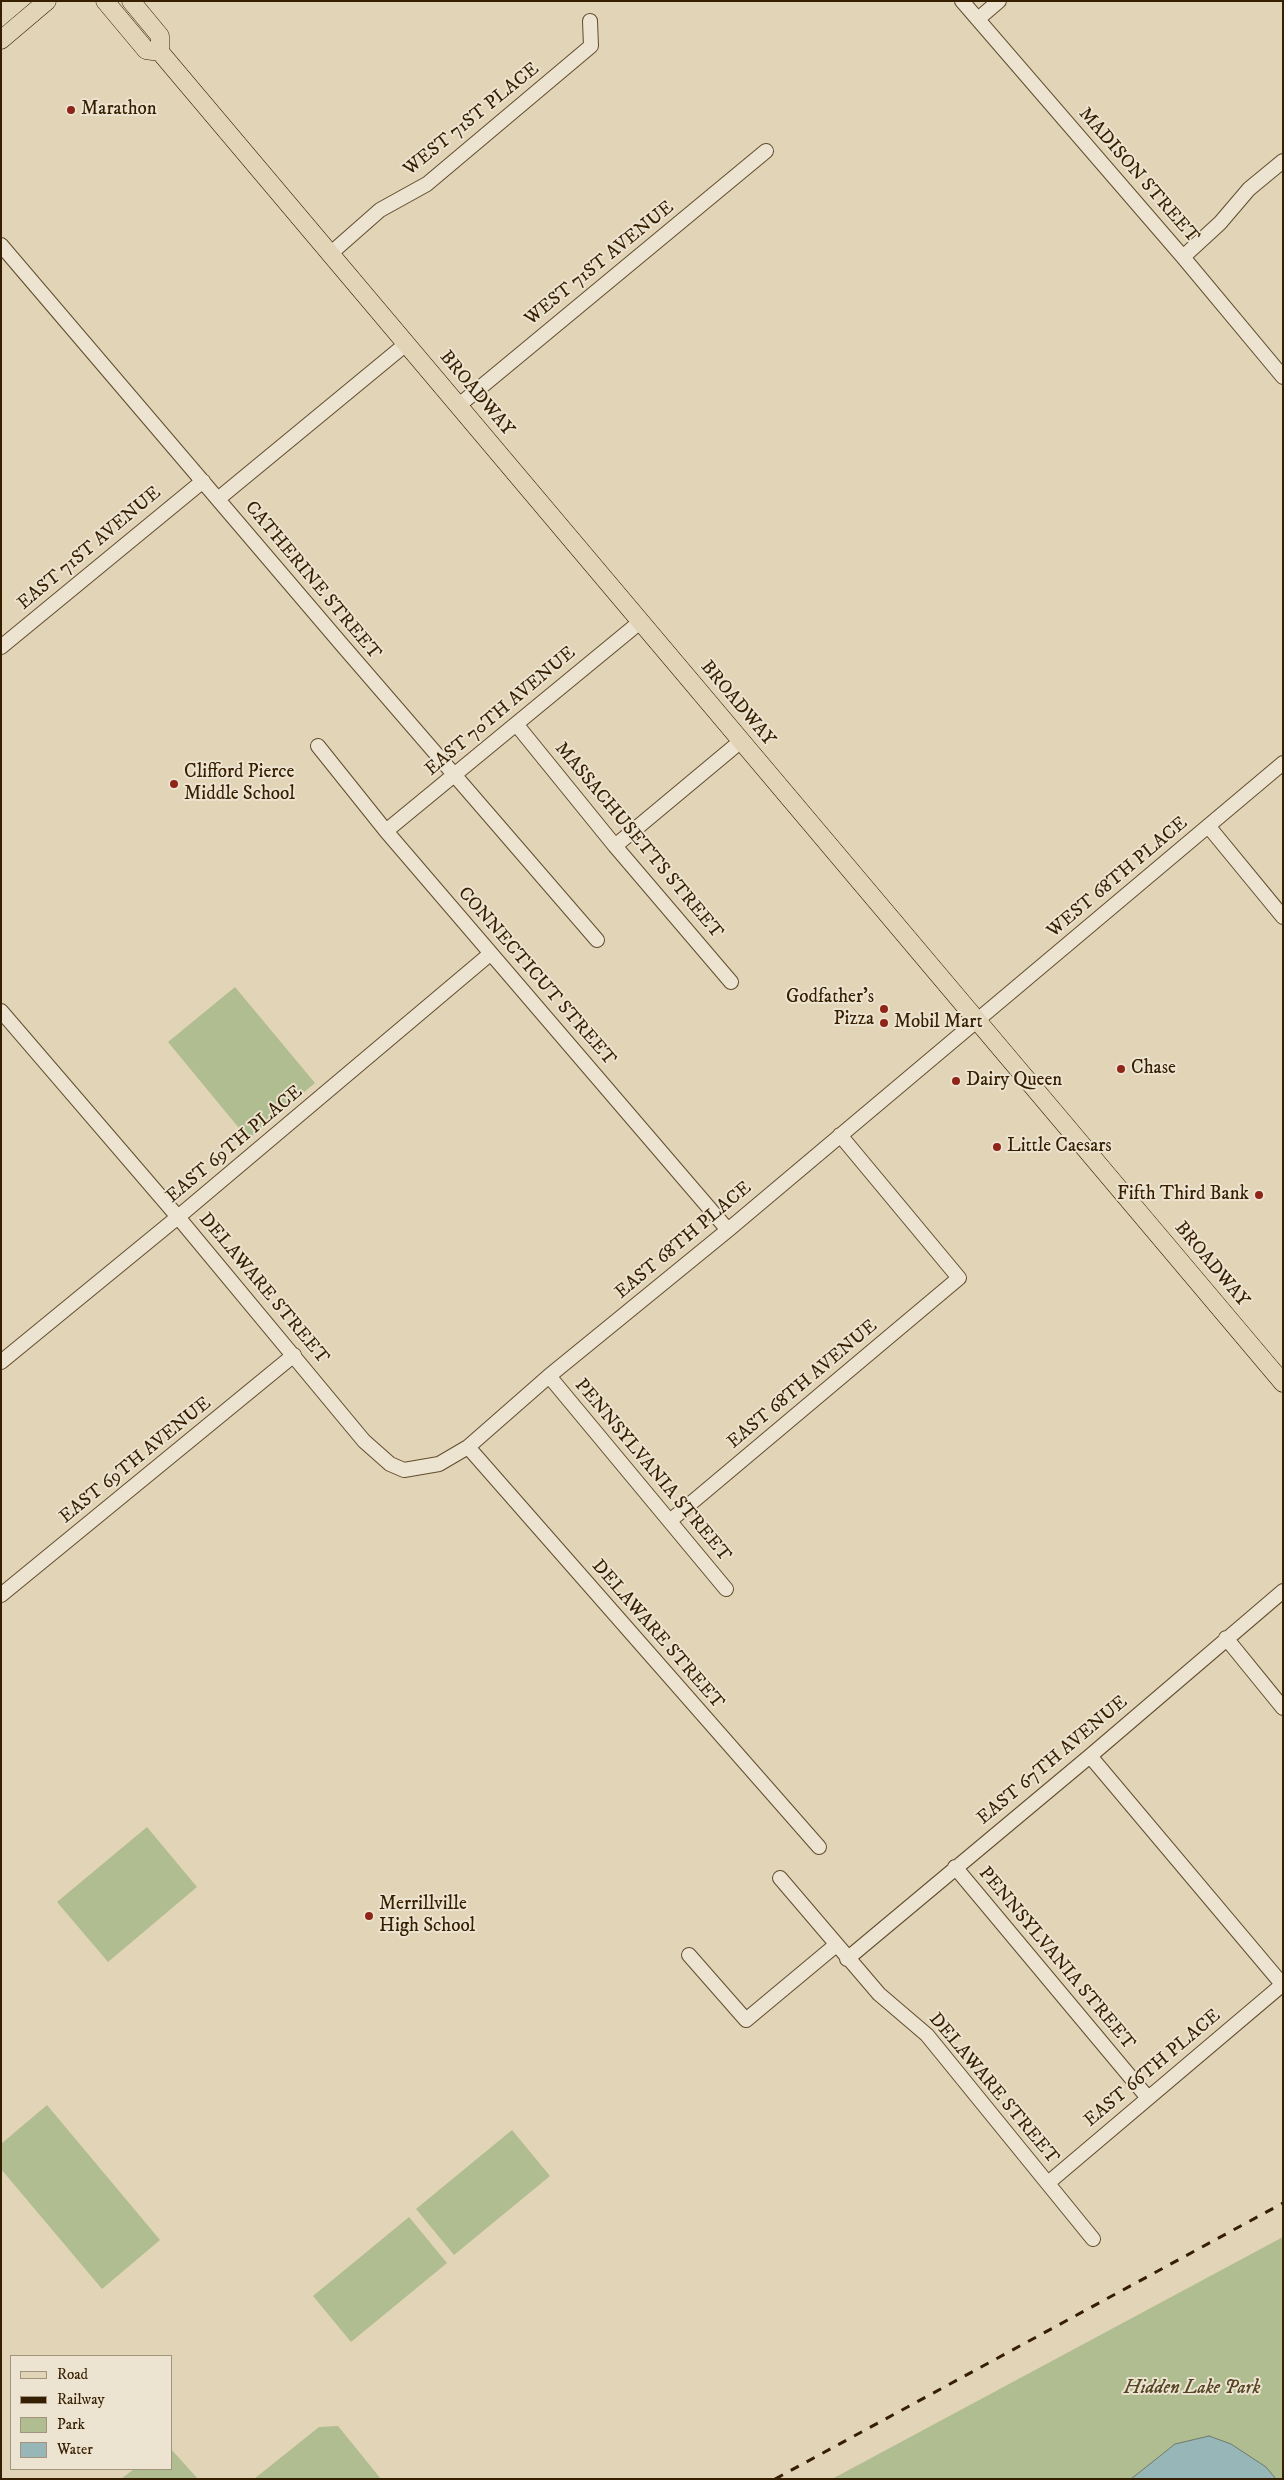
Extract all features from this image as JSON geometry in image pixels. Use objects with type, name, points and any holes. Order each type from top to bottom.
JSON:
[{"type":"main road","points":[[1,40],[47,1]]},
{"type":"main road","name":"BROADWAY","points":[[105,1],[146,50],[160,52]]},
{"type":"main road","name":"BROADWAY","points":[[131,1],[160,36],[160,52],[1283,1383]]},
{"type":"street","name":"MADISON STREET","points":[[962,1],[1183,257],[1283,377]]},
{"type":"street","points":[[978,19],[999,1]]},
{"type":"street","name":"WEST 71ST PLACE","points":[[330,254],[380,210],[427,184],[591,46],[590,21]]},
{"type":"street","name":"WEST 71ST AVENUE","points":[[458,406],[766,151]]},
{"type":"street","points":[[1183,257],[1220,223],[1249,189],[1283,161]]},
{"type":"street","name":"CATHERINE STREET","points":[[1,244],[597,940]]},
{"type":"street","points":[[218,499],[406,344]]},
{"type":"street","name":"EAST 71ST AVENUE","points":[[1,647],[203,481]]},
{"type":"street","name":"EAST 70TH AVENUE","points":[[386,831],[640,622]]},
{"type":"street","name":"MASSACHUSETTS STREET","points":[[516,724],[615,846],[731,982]]},
{"type":"street","points":[[615,846],[741,741]]},
{"type":"street","name":"CONNECTICUT STREET","points":[[318,746],[386,831],[490,954],[728,1230]]},
{"type":"street","name":"WEST 68TH PLACE","points":[[976,1020],[1209,827],[1283,763]]},
{"type":"street","points":[[1209,827],[1283,917]]},
{"type":"street","name":"EAST 69TH PLACE","points":[[1,1362],[178,1217],[490,954]]},
{"type":"street","name":"DELAWARE STREET","points":[[1,1011],[178,1217],[364,1441],[390,1464],[404,1470]]},
{"type":"street","name":"EAST 68TH PLACE","points":[[404,1470],[439,1464],[468,1447],[549,1376],[728,1230],[976,1020]]},
{"type":"street","name":"EAST 68TH AVENUE","points":[[671,1520],[959,1278],[840,1135]]},
{"type":"street","name":"EAST 69TH AVENUE","points":[[1,1595],[294,1355]]},
{"type":"street","name":"PENNSYLVANIA STREET","points":[[549,1376],[671,1520],[726,1589]]},
{"type":"street","name":"DELAWARE STREET","points":[[468,1447],[819,1847]]},
{"type":"street","name":"EAST 67TH AVENUE","points":[[847,1958],[955,1866],[1090,1756],[1283,1591]]},
{"type":"street","points":[[1226,1638],[1283,1708]]},
{"type":"street","points":[[1090,1756],[1282,1984]]},
{"type":"street","name":"PENNSYLVANIA STREET","points":[[955,1866],[1148,2098]]},
{"type":"street","name":"DELAWARE STREET","points":[[780,1878],[879,1994],[927,2035],[1093,2239]]},
{"type":"street","points":[[690,1955],[746,2020],[836,1945]]},
{"type":"street","name":"EAST 66TH PLACE","points":[[1048,2183],[1282,1984]]},
{"type":"green space","points":[[235,987],[315,1083],[248,1139],[168,1042]]},
{"type":"green space","points":[[147,1827],[197,1887],[108,1962],[57,1902]]},
{"type":"green space","points":[[47,2105],[160,2240],[102,2289],[1,2169],[1,2144]]},
{"type":"green space","points":[[512,2130],[550,2176],[454,2255],[416,2209]]},
{"type":"green space","points":[[409,2217],[447,2263],[351,2342],[313,2296]]},
{"type":"green space","name":"Hidden Lake Park","points":[[1283,2237],[1283,2479],[832,2479]]},
{"type":"green space","points":[[338,2426],[381,2479],[254,2479],[319,2427]]},
{"type":"green space","points":[[172,2450],[198,2479],[121,2479],[133,2470],[172,2470]]},
{"type":"water","points":[[1209,2436],[1231,2444],[1266,2467],[1276,2479],[1131,2479],[1175,2444]]},
{"type":"railway","points":[[775,2479],[1283,2203]]},
{"type":"place","name":"Marathon","points":[[71,110]]},
{"type":"place","name":"Clifford Pierce Middle School","points":[[174,784]]},
{"type":"place","name":"Godfather's Pizza","points":[[884,1009]]},
{"type":"place","name":"Mobil Mart","points":[[884,1023]]},
{"type":"place","name":"Chase","points":[[1121,1069]]},
{"type":"place","name":"Dairy Queen","points":[[956,1081]]},
{"type":"place","name":"Little Caesars","points":[[997,1147]]},
{"type":"place","name":"Fifth Third Bank","points":[[1259,1195]]},
{"type":"place","name":"Merrillville High School","points":[[369,1916]]}]
